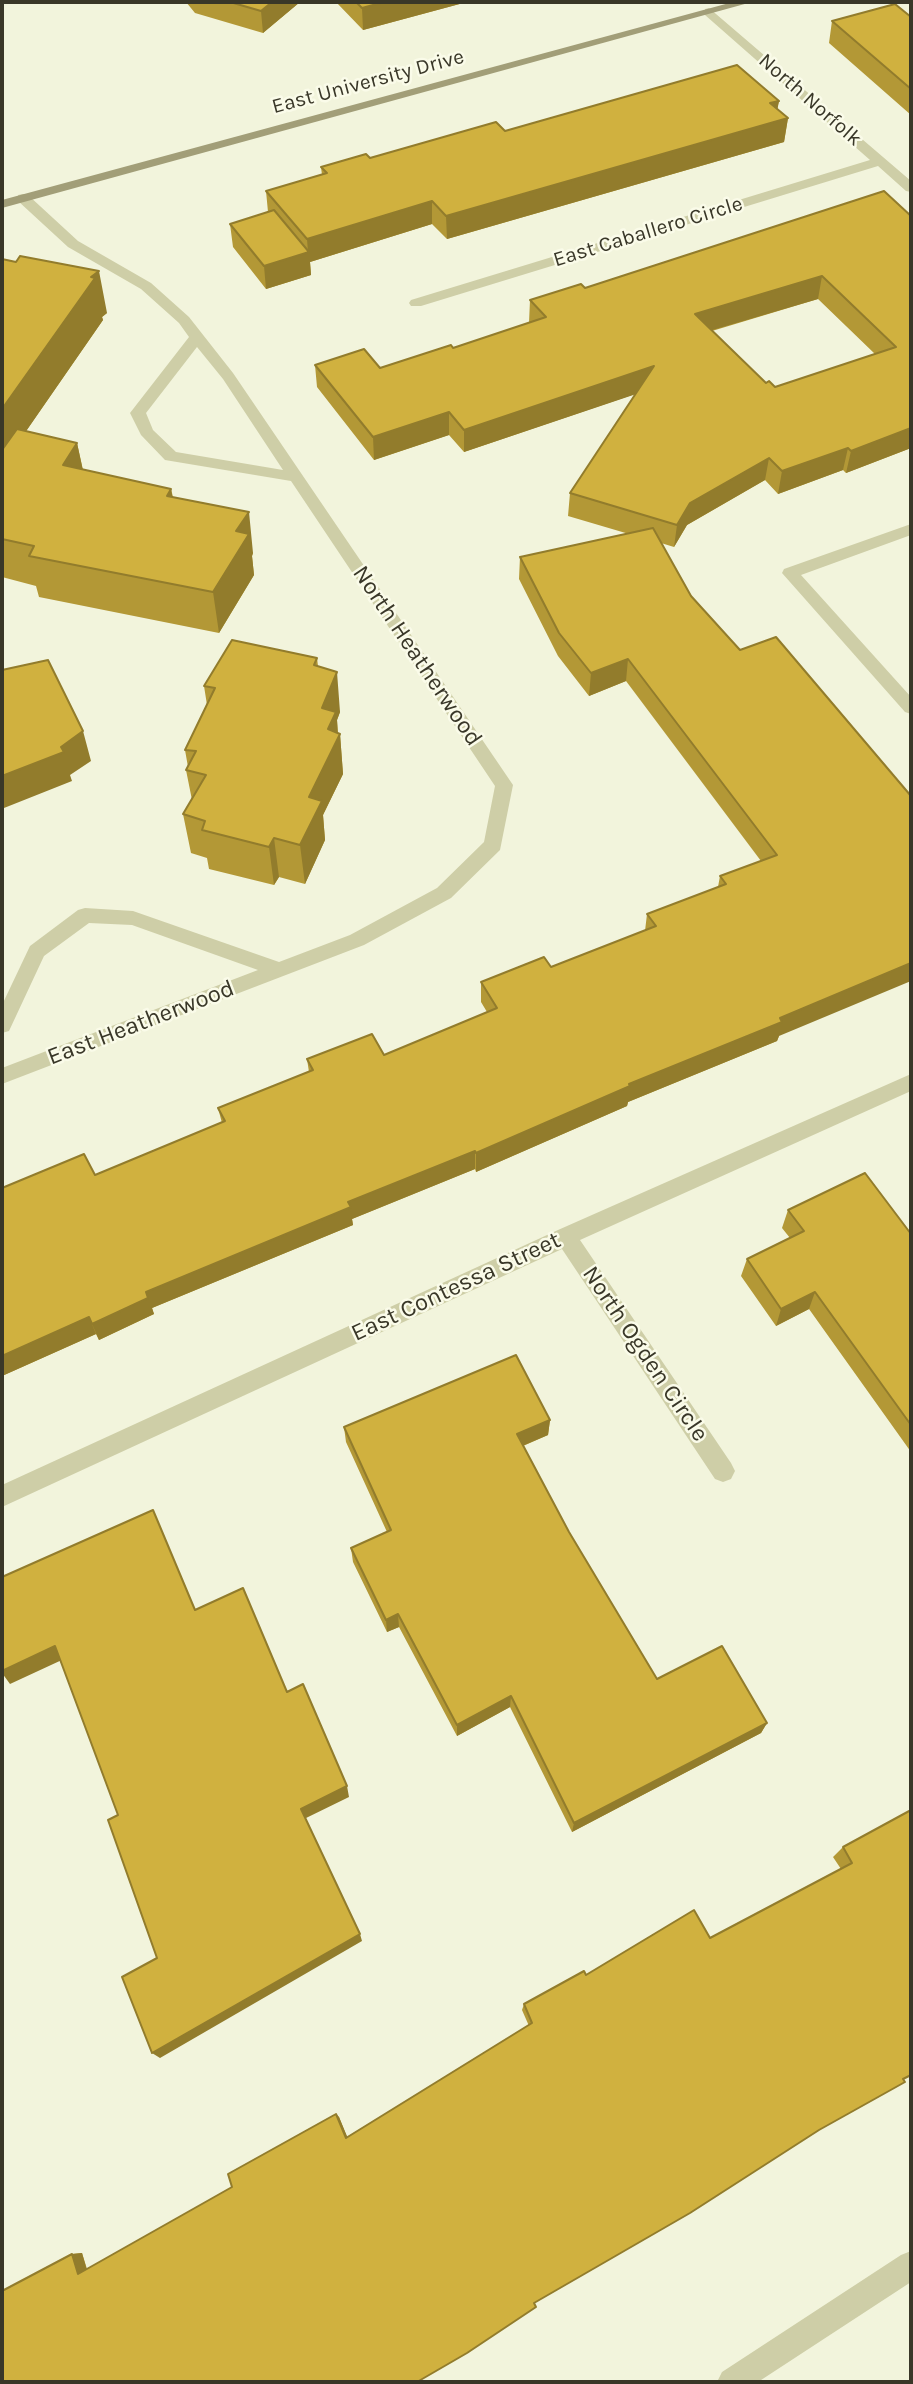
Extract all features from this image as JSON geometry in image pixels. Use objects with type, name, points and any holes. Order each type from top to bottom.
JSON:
[{"type":"main road","name":"East University Drive","points":[[2,204],[746,2]]},
{"type":"street","name":"North Norfolk","points":[[709,12],[911,188]]},
{"type":"street","name":"East Caballero Circle","points":[[416,303],[880,161]]},
{"type":"street","name":"North Heatherwood","points":[[23,198],[73,244],[146,286],[184,320],[228,376],[504,785],[493,845]]},
{"type":"street","points":[[197,337],[138,413],[146,432],[171,456],[296,477]]},
{"type":"street","points":[[911,529],[790,573],[911,708]]},
{"type":"street","name":"East Heatherwood","points":[[2,1076],[357,940],[444,893],[493,845]]},
{"type":"street","name":"East Heatherwood","points":[[2,1025],[37,951],[85,915],[132,918],[281,970]]},
{"type":"street","name":"East Contessa Street","points":[[2,1496],[911,1082]]},
{"type":"street","name":"North Ogden Circle","points":[[566,1237],[723,1471]]},
{"type":"street","points":[[732,2382],[911,2265]]},
{"type":"building","points":[[230,2],[272,2],[261,11]]},
{"type":"building","points":[[356,2],[384,2],[362,8]]},
{"type":"building","points":[[895,4],[911,17],[911,89],[832,21]]},
{"type":"building","points":[[737,65],[779,101],[770,103],[788,118],[446,216],[432,201],[307,239],[266,191],[327,173],[321,167],[366,154],[370,158],[496,122],[505,131]]},
{"type":"building","points":[[884,191],[911,216],[911,428],[851,451],[848,448],[782,471],[769,458],[690,503],[677,525],[570,493],[654,366],[464,430],[449,412],[373,437],[315,365],[364,349],[380,368],[451,345],[453,348],[546,317],[530,300],[581,284],[585,288]],"holes":[[[822,276],[896,347],[775,387],[769,381],[766,383],[695,314]]]},
{"type":"building","points":[[274,210],[309,252],[264,266],[230,224]]},
{"type":"building","points":[[20,256],[99,271],[91,277],[95,278],[2,409],[2,259],[16,262]]},
{"type":"building","points":[[17,429],[77,443],[63,465],[171,489],[167,496],[249,512],[236,531],[249,534],[213,592],[29,556],[34,546],[2,539],[2,450]]},
{"type":"building","points":[[653,528],[691,596],[740,650],[776,637],[911,796],[911,963],[780,1018],[782,1022],[629,1084],[630,1086],[476,1153],[475,1151],[348,1202],[351,1207],[146,1292],[148,1298],[92,1324],[89,1317],[2,1356],[2,1188],[84,1154],[95,1175],[225,1121],[218,1108],[313,1070],[307,1059],[372,1034],[384,1055],[497,1008],[481,982],[544,957],[551,967],[656,926],[647,914],[726,884],[720,876],[777,855],[628,659],[591,673],[559,633],[520,557]]},
{"type":"building","points":[[232,640],[317,658],[314,665],[337,672],[322,708],[336,712],[328,729],[340,734],[309,797],[322,801],[300,845],[274,838],[269,847],[202,830],[205,821],[183,814],[206,775],[186,770],[196,751],[185,750],[215,688],[204,686]]},
{"type":"building","points":[[48,660],[83,731],[61,747],[64,752],[2,776],[2,670]]},
{"type":"building","points":[[865,1173],[911,1234],[911,1425],[815,1292],[781,1309],[747,1259],[804,1231],[788,1210]]},
{"type":"building","points":[[516,1355],[550,1420],[517,1434],[569,1532],[657,1679],[722,1646],[767,1723],[574,1823],[511,1696],[457,1725],[398,1614],[386,1620],[351,1548],[391,1530],[344,1427]]},
{"type":"building","points":[[153,1510],[195,1610],[243,1588],[287,1692],[303,1684],[347,1786],[301,1809],[360,1934],[152,2053],[122,1977],[157,1958],[108,1820],[118,1815],[55,1646],[2,1671],[2,1577]]},
{"type":"building","points":[[911,1810],[911,2075],[903,2079],[905,2082],[819,2130],[690,2213],[534,2303],[536,2307],[467,2353],[417,2382],[2,2382],[2,2291],[72,2254],[78,2274],[232,2187],[228,2174],[336,2114],[346,2138],[532,2023],[524,2004],[584,1971],[586,1975],[694,1910],[710,1938],[852,1863],[843,1847]]}]
